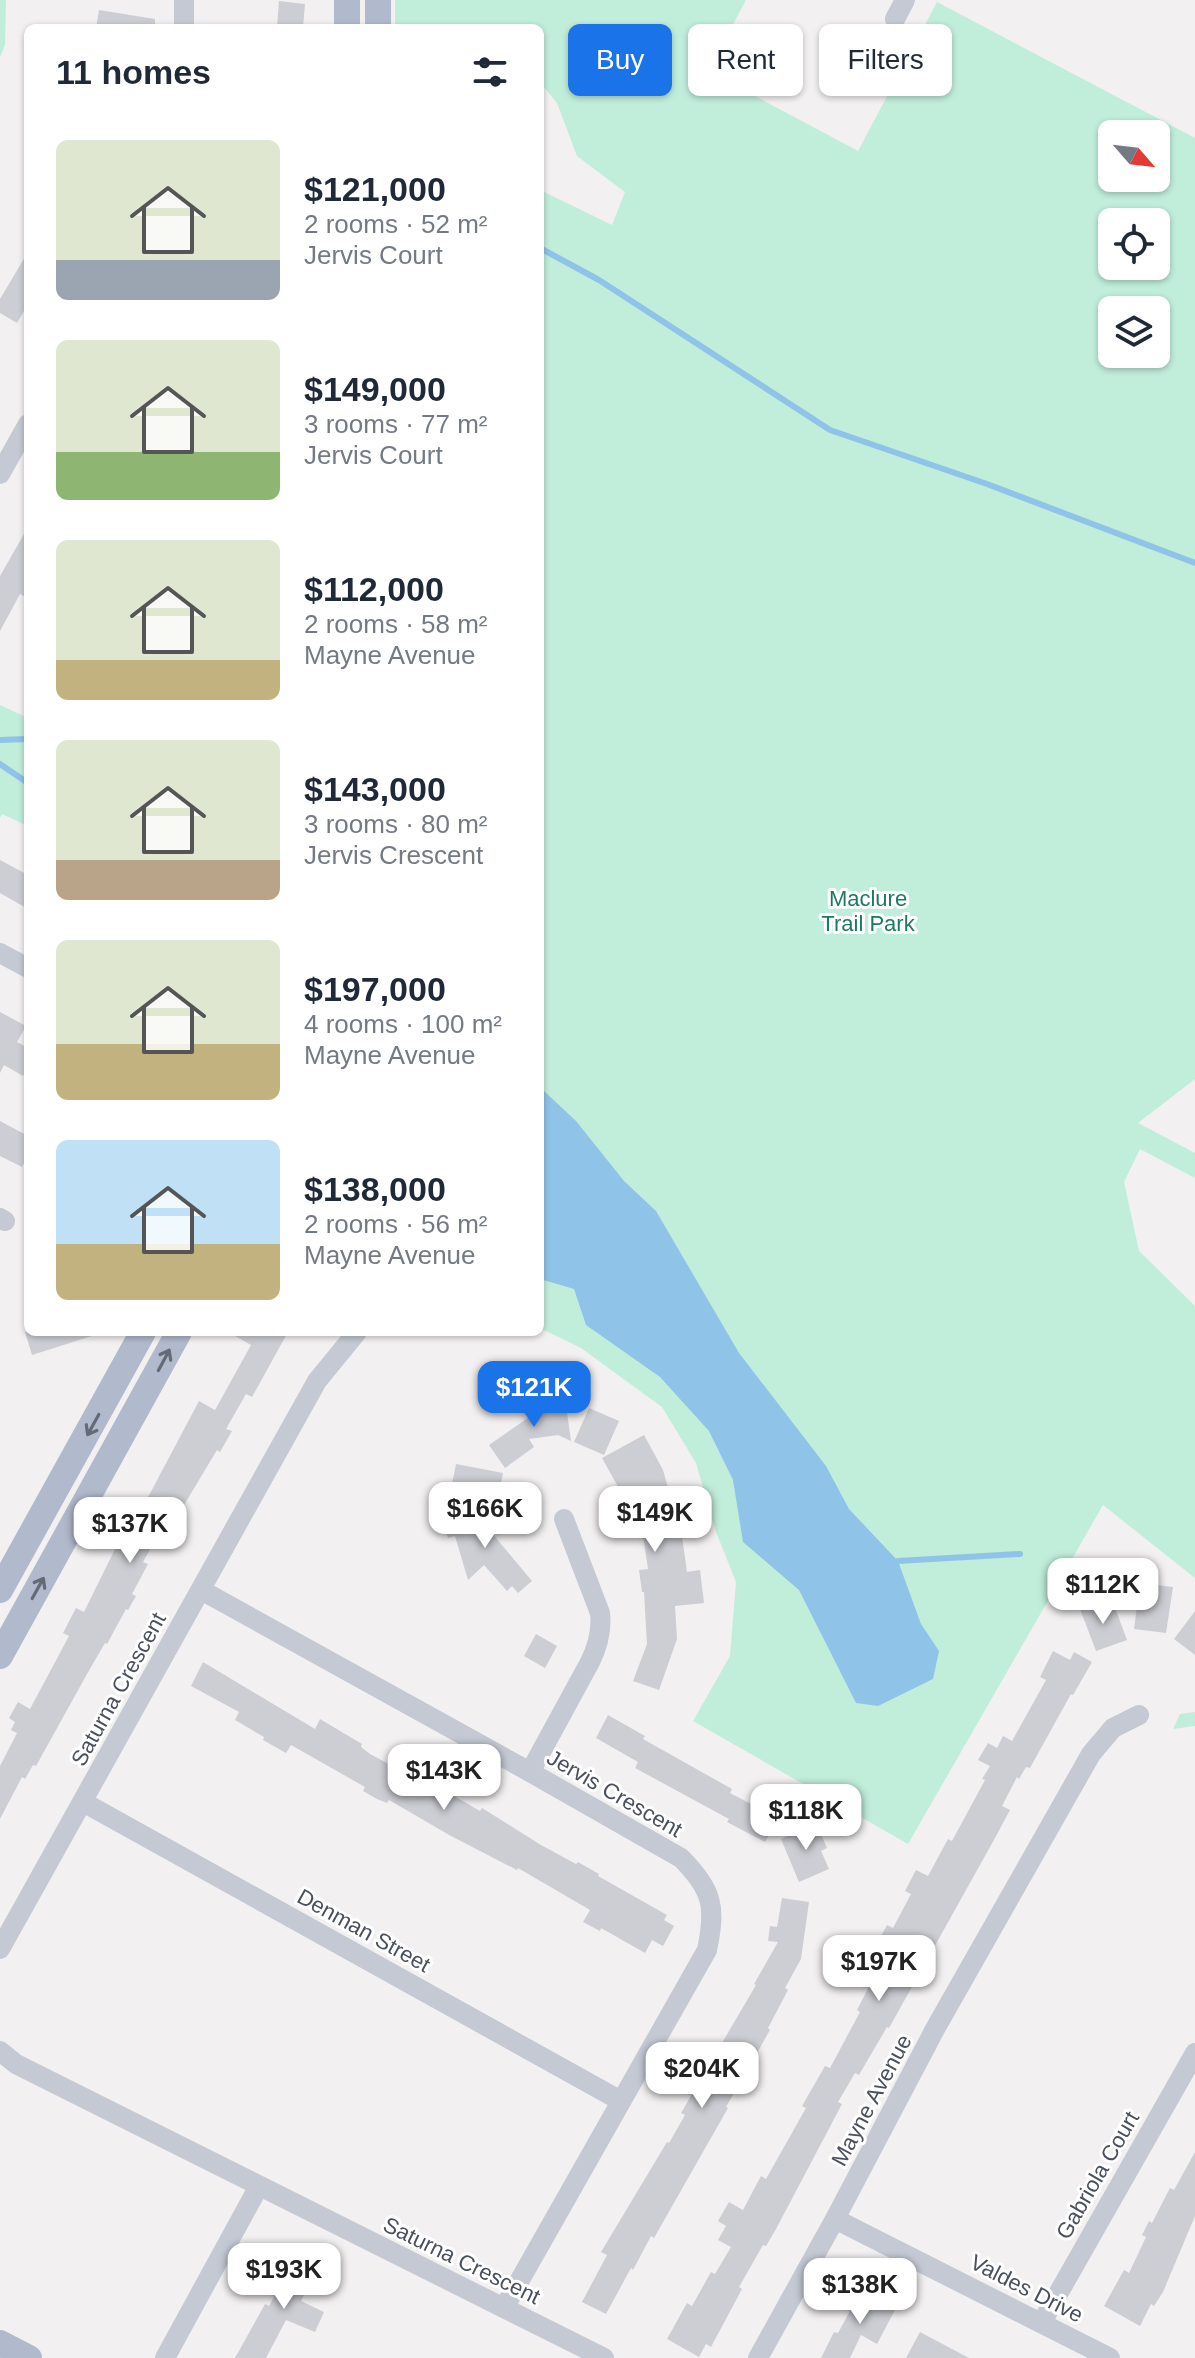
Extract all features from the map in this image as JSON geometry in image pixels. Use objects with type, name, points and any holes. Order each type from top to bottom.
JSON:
[{"type":"main road","points":[[347,0],[347,24]]},
{"type":"main road","points":[[378,0],[378,24]]},
{"type":"main road","points":[[0,1590],[141,1336]]},
{"type":"main road","points":[[0,1656],[177,1336]]},
{"type":"main road","points":[[0,2343],[29,2358]]},
{"type":"street","points":[[184,0],[184,24]]},
{"type":"street","points":[[895,19],[905,0]]},
{"type":"street","points":[[0,474],[24,431]]},
{"type":"street","points":[[0,953],[24,966]]},
{"type":"street","name":"Saturna Crescent","points":[[0,1949],[317,1381],[354,1336]]},
{"type":"street","points":[[530,1772],[590,1662],[602,1625],[564,1519]]},
{"type":"street","name":"Jervis Crescent","points":[[201,1590],[681,1858],[699,1877],[712,1906],[707,1950],[504,2308]]},
{"type":"street","name":"Mayne Avenue","points":[[758,2358],[929,2041],[1091,1754],[1113,1728],[1139,1715]]},
{"type":"street","name":"Denman Street","points":[[83,1802],[621,2101]]},
{"type":"street","name":"Saturna Crescent","points":[[0,2051],[16,2064],[604,2358]]},
{"type":"street","name":"Gabriola Court","points":[[1042,2322],[1195,2053]]},
{"type":"street","points":[[165,2358],[259,2186]]},
{"type":"street","name":"Valdes Drive","points":[[835,2219],[1110,2358]]},
{"type":"green space","points":[[0,0],[6,0],[5,45],[0,57]]},
{"type":"green space","name":"Maclure Trail Park","points":[[395,0],[746,0],[733,24],[688,24],[688,96],[755,96],[858,151],[887,96],[952,96],[952,24],[925,24],[937,2],[1161,120],[1098,120],[1098,192],[1170,192],[1170,125],[1195,138],[1195,1079],[1138,1123],[1195,1153],[1195,1178],[1140,1149],[1124,1182],[1139,1251],[1195,1306],[1195,1578],[1103,1505],[908,1844],[693,1721],[730,1656],[736,1582],[716,1532],[696,1463],[662,1407],[581,1348],[544,1330],[544,192],[612,225],[625,192],[577,156],[557,103],[544,87],[544,24],[395,24]]},
{"type":"green space","points":[[0,705],[24,716],[24,824],[2,814],[0,818]]},
{"type":"green space","points":[[1195,1712],[1195,1726],[1173,1729],[1180,1714]]},
{"type":"water","points":[[544,1091],[576,1121],[624,1181],[656,1211],[739,1353],[826,1466],[849,1509],[898,1561],[921,1624],[939,1651],[933,1679],[878,1706],[856,1703],[799,1590],[743,1542],[733,1480],[709,1431],[660,1377],[586,1325],[574,1289],[544,1280]]},
{"type":"building","points":[[279,1],[305,4],[303,24],[277,24]]},
{"type":"building","points":[[99,10],[155,19],[155,24],[97,24]]},
{"type":"building","points":[[24,259],[24,311],[17,323],[0,313],[0,299]]},
{"type":"building","points":[[24,534],[24,596],[20,594],[0,631],[0,576]]},
{"type":"building","points":[[0,860],[24,873],[24,907],[0,893]]},
{"type":"building","points":[[0,1012],[24,1025],[17,1042],[24,1046],[24,1074],[4,1065],[0,1073]]},
{"type":"building","points":[[0,1121],[24,1134],[24,1163],[22,1167],[0,1156]]},
{"type":"building","points":[[26,1336],[92,1336],[32,1355]]},
{"type":"building","points":[[235,1336],[286,1336],[252,1397],[246,1394],[226,1429],[232,1431],[220,1452],[217,1450],[169,1530],[163,1526],[143,1562],[148,1564],[132,1594],[136,1596],[105,1643],[36,1766],[33,1765],[25,1779],[22,1777],[0,1819],[0,1766],[17,1733],[11,1730],[15,1722],[9,1718],[18,1702],[30,1709],[69,1636],[63,1633],[76,1608],[84,1612],[116,1547],[146,1501],[199,1401],[215,1410],[251,1345]]},
{"type":"building","points":[[564,1391],[571,1441],[558,1435],[529,1439],[534,1447],[505,1468],[489,1445],[535,1413],[534,1403],[545,1401],[544,1394]]},
{"type":"building","points":[[589,1408],[619,1421],[604,1455],[574,1442]]},
{"type":"building","points":[[644,1435],[663,1470],[682,1536],[687,1572],[700,1570],[704,1603],[675,1606],[677,1639],[659,1690],[633,1681],[647,1644],[644,1592],[639,1570],[648,1569],[641,1521],[631,1524],[621,1492],[602,1458]]},
{"type":"building","points":[[456,1464],[503,1473],[498,1498],[492,1497],[491,1502],[450,1494]]},
{"type":"building","points":[[490,1506],[487,1518],[491,1532],[532,1581],[518,1593],[512,1586],[507,1591],[484,1565],[468,1580],[455,1536],[448,1538],[443,1520]]},
{"type":"building","points":[[1140,1583],[1173,1587],[1166,1633],[1134,1629]]},
{"type":"building","points":[[1102,1601],[1105,1609],[1114,1605],[1127,1640],[1096,1651],[1080,1609]]},
{"type":"building","points":[[1195,1611],[1195,1655],[1174,1639]]},
{"type":"building","points":[[536,1634],[557,1646],[545,1668],[524,1656]]},
{"type":"building","points":[[1053,1651],[1070,1660],[1074,1652],[1092,1662],[1030,1768],[1026,1767],[1019,1779],[1017,1777],[1002,1806],[1010,1810],[995,1838],[889,2028],[859,2075],[855,2073],[838,2102],[842,2104],[776,2229],[739,2287],[742,2289],[711,2347],[706,2344],[699,2357],[667,2339],[687,2303],[692,2306],[711,2272],[715,2274],[731,2247],[718,2240],[726,2226],[718,2221],[729,2202],[743,2210],[761,2176],[766,2179],[806,2108],[802,2106],[825,2066],[830,2068],[860,2012],[857,2010],[890,1946],[879,1940],[887,1925],[893,1928],[911,1894],[905,1891],[916,1870],[928,1876],[948,1839],[952,1841],[990,1766],[978,1760],[988,1743],[997,1748],[1003,1736],[1012,1741],[1046,1680],[1040,1677]]},
{"type":"building","points":[[203,1662],[315,1729],[320,1719],[362,1744],[361,1747],[370,1754],[421,1781],[423,1778],[480,1811],[482,1808],[541,1845],[576,1864],[578,1862],[667,1915],[664,1920],[674,1926],[663,1946],[652,1940],[645,1953],[601,1928],[600,1931],[583,1922],[590,1910],[518,1868],[451,1836],[389,1800],[387,1803],[377,1799],[363,1791],[365,1787],[291,1745],[286,1753],[263,1740],[264,1737],[235,1720],[239,1712],[191,1686]]},
{"type":"building","points":[[608,1715],[645,1736],[643,1739],[732,1789],[730,1793],[778,1818],[765,1842],[635,1768],[638,1762],[596,1738]]},
{"type":"building","points":[[816,1823],[827,1848],[821,1851],[829,1869],[799,1882],[781,1839]]},
{"type":"building","points":[[782,1898],[809,1902],[801,1959],[785,1988],[788,1990],[728,2108],[654,2238],[651,2236],[606,2314],[582,2302],[607,2255],[601,2252],[685,2115],[681,2113],[778,1942],[768,1941],[770,1926],[777,1927]]},
{"type":"building","points":[[1195,2152],[1195,2216],[1163,2292],[1154,2306],[1151,2304],[1140,2326],[1104,2306],[1124,2270],[1129,2273],[1146,2237],[1142,2235],[1149,2221],[1152,2223],[1170,2188],[1174,2190]]},
{"type":"building","points":[[297,2255],[319,2266],[301,2301],[324,2312],[315,2332],[286,2320],[266,2358],[235,2358],[265,2304],[269,2306]]},
{"type":"building","points":[[862,2289],[896,2308],[877,2344],[861,2335],[850,2358],[821,2358],[834,2332],[838,2333]]},
{"type":"building","points":[[920,2332],[969,2358],[906,2358]]},
{"type":"waterway","points":[[544,250],[599,280],[830,430],[987,484],[1195,563]]},
{"type":"waterway","points":[[0,740],[24,739]]},
{"type":"waterway","points":[[0,764],[24,780]]},
{"type":"waterway","points":[[892,1564],[898,1561],[1020,1554]]}]
